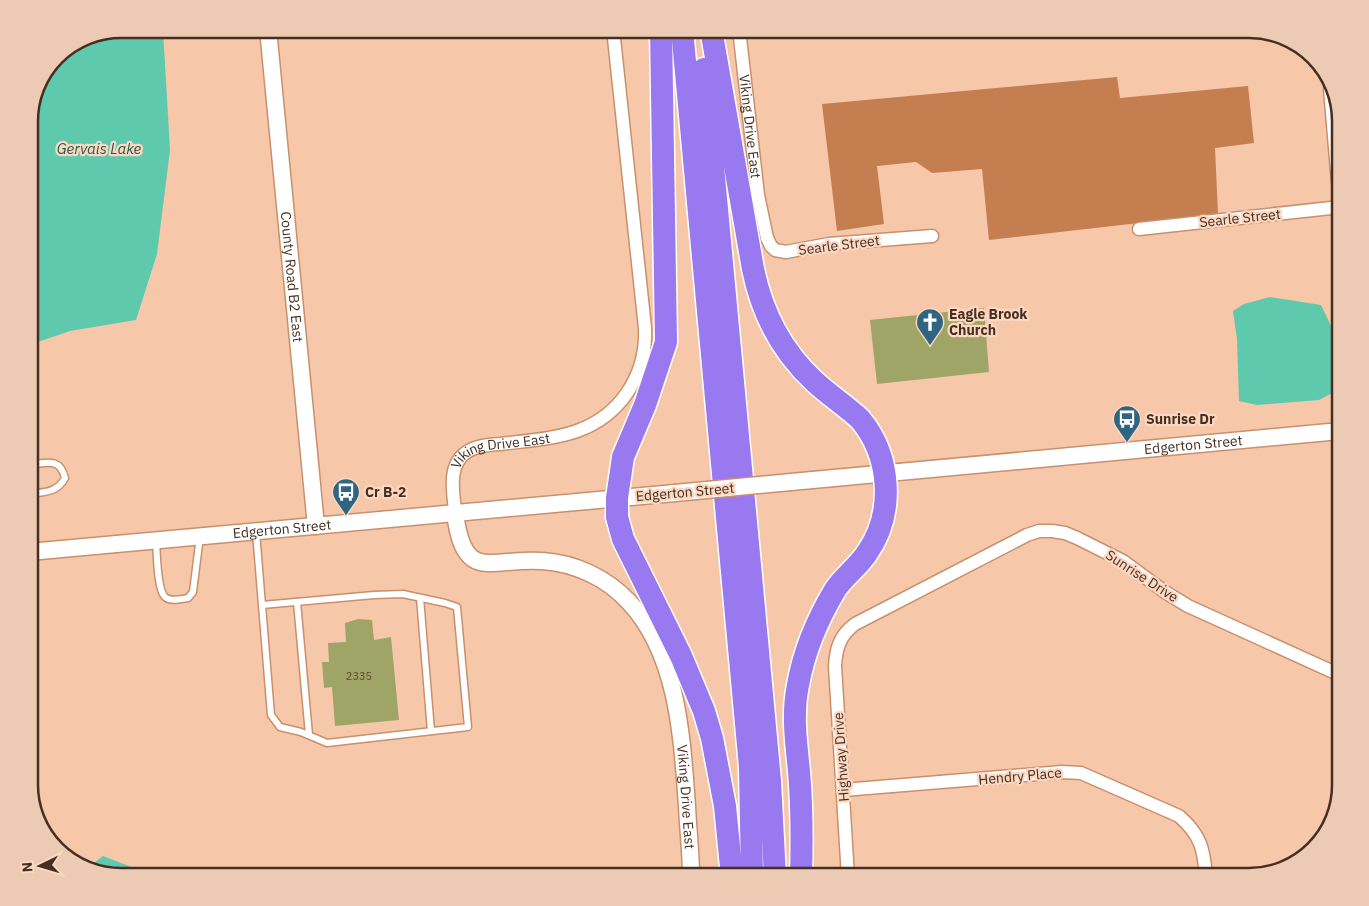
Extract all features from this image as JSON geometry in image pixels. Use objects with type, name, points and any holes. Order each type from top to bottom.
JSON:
[{"type":"highway","points":[[661,38],[666,342],[645,405],[623,457],[617,498],[617,516],[623,539],[694,684],[710,729],[725,806],[731,868]]},
{"type":"highway","points":[[683,38],[750,767],[752,868]]},
{"type":"highway","points":[[701,38],[770,781],[775,868]]},
{"type":"highway","points":[[713,38],[756,287],[763,307],[774,331],[787,352],[801,369],[860,419],[868,429],[877,444],[884,473],[885,503],[877,536],[864,557],[836,589],[821,614],[810,638],[797,687],[795,742],[800,799],[801,868]]},
{"type":"street","name":"County Road B2 East","points":[[269,38],[316,526]]},
{"type":"street","name":"Viking Drive East","points":[[614,38],[645,328],[644,354],[639,370],[632,386],[622,400],[597,422],[582,430],[565,436],[484,445],[466,452],[456,465],[453,473],[455,513],[463,548],[476,560],[492,564],[541,560],[575,567],[613,587],[639,615],[660,651],[675,702],[683,760],[691,868]]},
{"type":"street","name":"Viking Drive East","points":[[740,38],[758,195],[767,238],[775,250]]},
{"type":"street","name":"Searle Street","points":[[1139,229],[1332,208]]},
{"type":"street","name":"Searle Street","points":[[775,250],[786,252],[829,244],[932,236]]},
{"type":"street","name":"Edgerton Street","points":[[38,551],[1332,432]]},
{"type":"street","name":"Sunrise Drive","points":[[840,639],[855,624],[1027,534],[1052,530],[1077,538],[1123,561],[1165,592],[1188,606],[1332,671]]},
{"type":"street","name":"Highway Drive","points":[[840,639],[836,651],[835,666],[847,868]]},
{"type":"street","name":"Hendry Place","points":[[843,790],[1068,772],[1081,774],[1171,810],[1179,816],[1193,829],[1202,846],[1205,868]]},
{"type":"lane","points":[[38,464],[54,463],[59,465],[64,470],[65,478],[61,487],[38,493]]},
{"type":"lane","points":[[256,531],[262,605],[271,716],[280,727],[328,743],[468,727],[457,607],[404,594],[262,605]]},
{"type":"lane","points":[[156,540],[160,589],[165,597],[172,600],[188,598],[193,592],[200,536]]},
{"type":"lane","points":[[420,598],[431,731]]},
{"type":"lane","points":[[297,602],[308,735]]},
{"type":"shaded area","points":[[1117,77],[1120,98],[1248,86],[1254,143],[1215,148],[1218,214],[989,240],[982,169],[932,173],[916,162],[877,166],[884,224],[837,231],[822,104]]},
{"type":"water","name":"Gervais Lake","points":[[163,38],[170,150],[157,254],[136,320],[70,331],[38,342],[38,115],[40,99],[52,74],[62,62],[74,52],[89,44],[104,39]]},
{"type":"water","points":[[1270,297],[1321,305],[1332,328],[1332,393],[1319,400],[1257,405],[1239,401],[1237,339],[1233,311],[1244,304]]},
{"type":"water","points":[[103,856],[134,868],[110,868],[93,864]]},
{"type":"building","name":"Eagle Brook Church","points":[[984,308],[989,372],[877,384],[870,320]]},
{"type":"building","points":[[358,619],[372,620],[374,640],[391,637],[399,720],[335,726],[332,687],[324,688],[322,662],[329,662],[328,643],[346,642],[345,623]]},
{"type":"place","name":"Eagle Brook Church","points":[[930,346]]},
{"type":"place","name":"Sunrise Dr","points":[[1127,443]]},
{"type":"place","name":"Cr B-2","points":[[346,516]]}]
